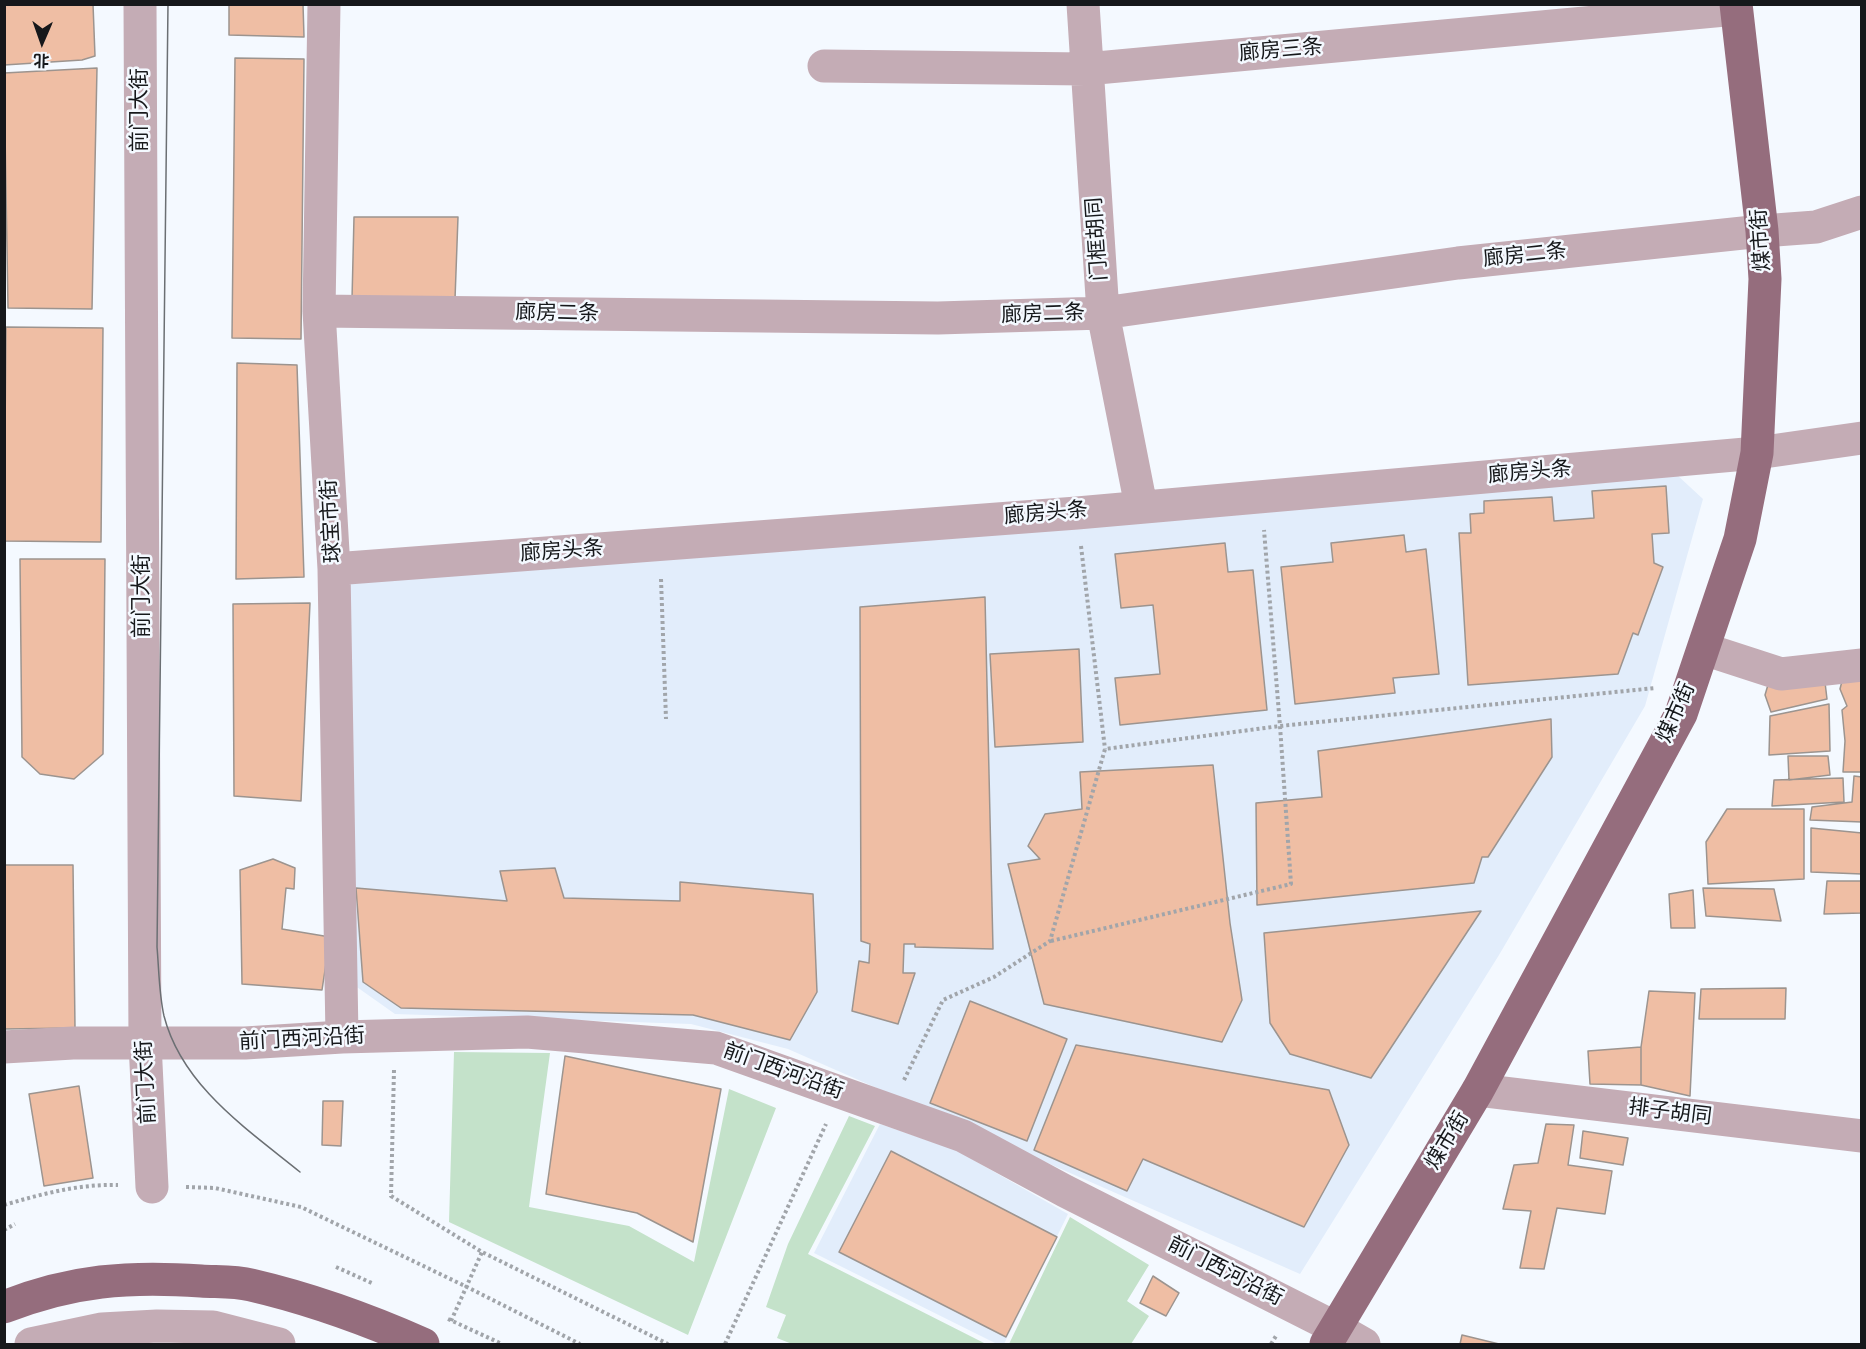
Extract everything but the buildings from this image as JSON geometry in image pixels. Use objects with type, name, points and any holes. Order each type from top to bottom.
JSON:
[{"type":"main road","name":"煤市街","points":[[1331,1336],[1478,1090],[1681,714],[1740,538],[1757,453],[1765,279],[1762,231],[1736,7]]},
{"type":"main road","points":[[4,1307],[36,1294],[94,1281],[154,1278],[249,1284],[383,1326],[423,1344]]},
{"type":"street","name":"前门大街","points":[[140,4],[145,1042],[152,1187]]},
{"type":"street","name":"球宝市街","points":[[324,4],[319,311],[334,569],[342,1037]]},
{"type":"street","name":"门框胡同","points":[[1083,4],[1103,313],[1141,506]]},
{"type":"street","name":"廊房三条","points":[[824,66],[1086,69],[1736,7]]},
{"type":"street","name":"廊房二条","points":[[319,311],[938,318],[1103,313],[1458,264],[1816,227],[1862,212]]},
{"type":"street","name":"廊房头条","points":[[334,569],[1077,513],[1757,453],[1862,438]]},
{"type":"street","points":[[1704,650],[1781,674],[1862,665]]},
{"type":"street","name":"前门西河沿街","points":[[4,1047],[145,1042],[234,1043],[342,1037],[527,1032],[716,1047],[963,1136],[1331,1336],[1364,1344]]},
{"type":"street","name":"排子胡同","points":[[1478,1090],[1862,1136]]},
{"type":"street","points":[[31,1344],[102,1329],[158,1326],[213,1327],[279,1344]]},
{"type":"path","points":[[726,1344],[837,1102],[897,1094],[943,1000],[994,977],[1050,941],[1291,884],[1261,496]]},
{"type":"path","points":[[1050,941],[1105,749],[1077,513]]},
{"type":"path","points":[[660,544],[666,719]]},
{"type":"path","points":[[1105,749],[1280,726],[1691,685]]},
{"type":"path","points":[[394,1036],[392,1196],[482,1252],[668,1344]]},
{"type":"path","points":[[4,1205],[57,1190],[98,1185],[215,1188],[301,1207],[580,1344]]},
{"type":"path","points":[[4,1230],[15,1224]]},
{"type":"path","points":[[451,1321],[482,1252]]},
{"type":"shaded area","points":[[1676,474],[1703,499],[1645,706],[1499,955],[1300,1274],[788,1049],[691,1024],[395,1014],[354,985],[341,578]]},
{"type":"shaded area","points":[[880,1124],[956,1150],[1068,1214],[1004,1344],[997,1344],[814,1253]]},
{"type":"green space","points":[[454,1052],[550,1053],[529,1207],[629,1226],[694,1262],[729,1089],[776,1108],[688,1335],[449,1222]]},
{"type":"green space","points":[[849,1116],[875,1126],[808,1254],[986,1344],[792,1344],[777,1338],[786,1315],[766,1307],[788,1244]]},
{"type":"green space","points":[[1070,1217],[1149,1265],[1127,1301],[1149,1316],[1131,1344],[1009,1344]]},
{"type":"tram line","points":[[168,4],[157,947],[161,999],[173,1041],[185,1064],[201,1085],[238,1122],[300,1172]]}]
